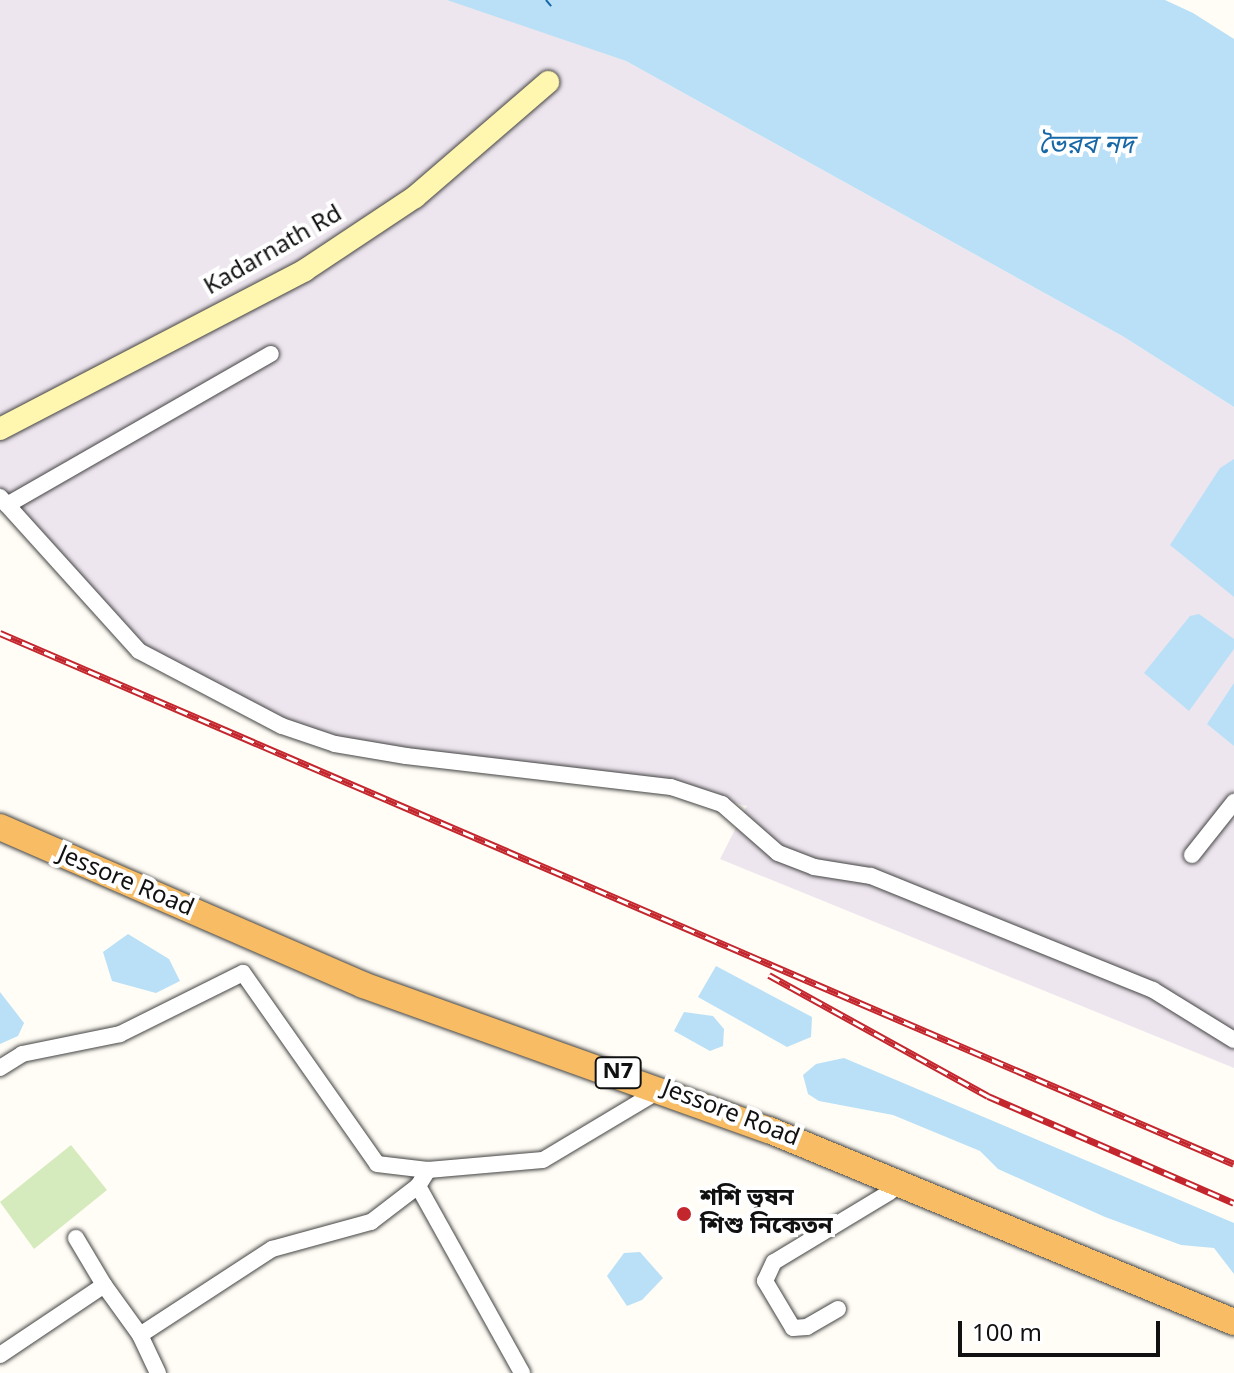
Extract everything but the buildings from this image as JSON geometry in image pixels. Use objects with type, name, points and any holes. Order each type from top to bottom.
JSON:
[{"type":"highway","name":"Jessore Road","points":[[0,827],[363,985],[769,1130],[1234,1322]]},
{"type":"highway","name":"Jessore Road","points":[[0,840],[352,994],[650,1096],[1234,1334]]},
{"type":"main road","name":"Kadarnath Rd","points":[[0,429],[305,270],[415,197],[548,82]]},
{"type":"street","points":[[271,354],[4,501],[139,651],[282,726],[335,744],[406,756],[684,791],[722,804],[778,853],[814,867],[871,876],[1153,990],[1234,1040]]},
{"type":"street","points":[[1192,855],[1234,802]]},
{"type":"street","points":[[0,1068],[22,1054],[120,1034],[243,973],[377,1164],[428,1170],[543,1160],[650,1096]]},
{"type":"street","points":[[140,1335],[272,1249],[371,1222],[418,1186],[428,1170]]},
{"type":"street","points":[[418,1186],[522,1373]]},
{"type":"street","points":[[838,1309],[807,1327],[793,1328],[765,1281],[774,1262],[890,1192]]},
{"type":"street","points":[[76,1238],[104,1285],[140,1335],[158,1373]]},
{"type":"street","points":[[0,1355],[104,1285]]},
{"type":"shaded area","points":[[0,0],[451,0],[626,61],[1124,337],[1234,407],[1234,1068],[720,859],[747,806],[671,787],[406,756],[282,726],[123,635],[0,494]]},
{"type":"green space","points":[[71,1145],[107,1190],[34,1249],[0,1202]]},
{"type":"water","name":"ভৈরব নদ","points":[[447,0],[1165,0],[1193,13],[1234,39],[1234,407],[1124,337],[626,61]]},
{"type":"water","points":[[1234,459],[1234,597],[1170,545],[1220,468]]},
{"type":"water","points":[[1199,614],[1234,639],[1234,649],[1189,711],[1144,673],[1190,616]]},
{"type":"water","points":[[1234,683],[1234,746],[1207,724]]},
{"type":"water","points":[[128,934],[169,959],[180,981],[156,993],[112,981],[103,952]]},
{"type":"water","points":[[716,966],[812,1017],[811,1037],[787,1047],[698,997]]},
{"type":"water","points":[[0,992],[24,1023],[18,1036],[0,1044]]},
{"type":"water","points":[[684,1012],[713,1016],[724,1029],[723,1046],[710,1051],[674,1031]]},
{"type":"water","points":[[844,1058],[1234,1223],[1234,1274],[1214,1248],[1181,1245],[1105,1217],[998,1169],[980,1151],[893,1115],[819,1101],[808,1094],[803,1075],[816,1064]]},
{"type":"water","points":[[640,1252],[663,1278],[642,1300],[627,1306],[607,1276],[624,1253]]},
{"type":"ferry route","points":[[546,0],[551,6]]},
{"type":"railway","points":[[0,633],[1234,1164]]},
{"type":"railway","points":[[769,975],[988,1096],[1234,1203]]},
{"type":"place","name":"শশি ভূষন শিশু নিকেতন","points":[[684,1214]]}]
